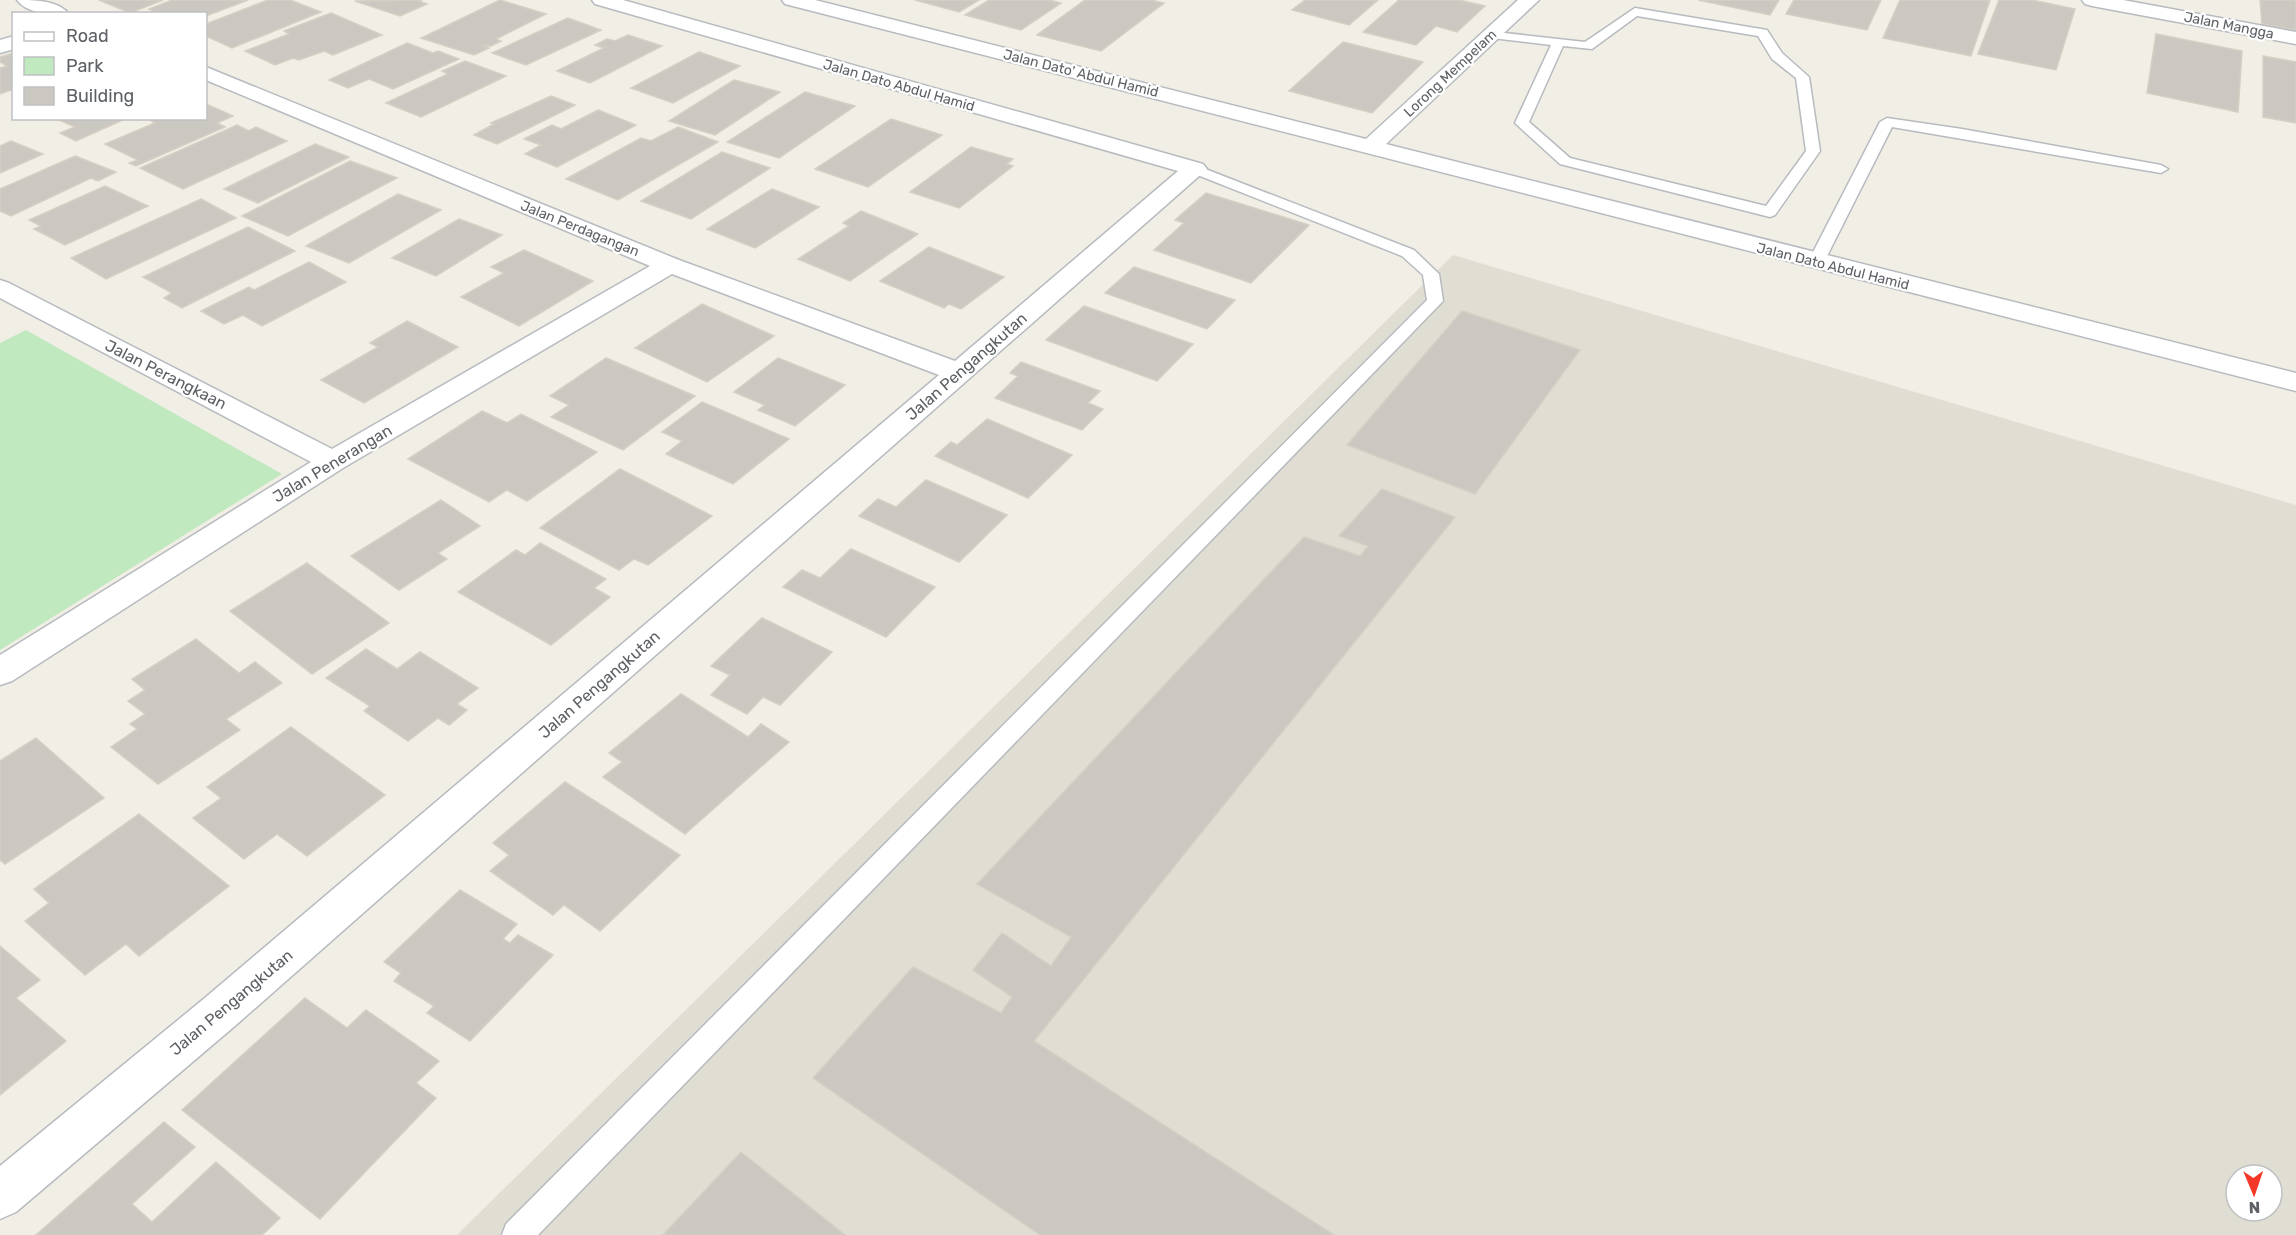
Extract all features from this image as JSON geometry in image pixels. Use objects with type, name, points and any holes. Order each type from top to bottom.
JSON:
[{"type":"street","points":[[27,0],[55,12]]},
{"type":"street","name":"Jalan Dato Abdul Hamid","points":[[602,0],[1195,170]]},
{"type":"street","name":"Jalan Dato' Abdul Hamid","points":[[792,0],[1371,146]]},
{"type":"street","name":"Lorong Mempelam","points":[[1371,146],[1529,0]]},
{"type":"street","name":"Jalan Mangga","points":[[2092,0],[2296,38]]},
{"type":"street","name":"Jalan Perdagangan","points":[[207,73],[670,265],[958,372]]},
{"type":"street","name":"Jalan Dato Abdul Hamid","points":[[1371,146],[1816,262],[2296,382]]},
{"type":"street","name":"Jalan Pengangkutan","points":[[0,1196],[221,1011],[958,372],[1195,170]]},
{"type":"street","name":"Jalan Penerangan","points":[[0,672],[333,461],[670,265]]},
{"type":"street","name":"Jalan Perangkaan","points":[[0,288],[333,461]]},
{"type":"lane","points":[[1492,34],[1559,42],[1587,46],[1635,12],[1762,33],[1777,56],[1802,77],[1813,151],[1770,212],[1564,161],[1522,123],[1559,42]]},
{"type":"lane","points":[[1816,262],[1887,122],[1962,133],[2162,170]]},
{"type":"lane","points":[[517,1235],[1435,301],[1431,274],[1408,253],[1195,170]]},
{"type":"shaded area","points":[[1453,255],[2296,505],[2296,1235],[457,1235]]},
{"type":"green space","points":[[26,330],[282,474],[0,650],[0,343]]},
{"type":"building","points":[[99,0],[163,0],[133,12]]},
{"type":"building","points":[[172,0],[248,0],[207,16],[207,12],[154,12],[149,9]]},
{"type":"building","points":[[268,0],[290,0],[321,12],[232,48],[207,36],[207,24]]},
{"type":"building","points":[[422,0],[419,1],[427,4],[400,16],[355,1]]},
{"type":"building","points":[[500,0],[546,14],[496,39],[501,41],[491,46],[482,45],[489,48],[474,55],[421,38]]},
{"type":"building","points":[[915,0],[979,0],[959,12]]},
{"type":"building","points":[[989,0],[1049,0],[1061,3],[1021,30],[965,15]]},
{"type":"building","points":[[1085,0],[1151,0],[1164,3],[1101,51],[1037,35]]},
{"type":"building","points":[[1305,0],[1378,0],[1349,25],[1292,10]]},
{"type":"building","points":[[1399,0],[1459,0],[1485,6],[1457,32],[1436,26],[1416,45],[1363,32]]},
{"type":"building","points":[[1698,0],[1779,0],[1770,15]]},
{"type":"building","points":[[1794,0],[1881,0],[1867,30],[1786,14]]},
{"type":"building","points":[[1900,0],[1990,0],[1971,56],[1883,38]]},
{"type":"building","points":[[1999,0],[2032,0],[2075,9],[2056,70],[1978,54]]},
{"type":"building","points":[[2260,0],[2296,0],[2296,30],[2262,24]]},
{"type":"building","points":[[331,13],[382,35],[333,55],[324,51],[275,65],[245,51],[289,34],[284,31]]},
{"type":"building","points":[[568,18],[601,30],[526,65],[492,53]]},
{"type":"building","points":[[2156,34],[2242,51],[2238,112],[2147,93]]},
{"type":"building","points":[[628,35],[662,46],[590,83],[557,71],[604,48],[595,45],[607,39],[615,41]]},
{"type":"building","points":[[1343,42],[1423,62],[1372,113],[1289,91]]},
{"type":"building","points":[[407,43],[433,53],[438,51],[459,59],[393,89],[369,79],[348,88],[329,80]]},
{"type":"building","points":[[699,52],[740,66],[673,103],[631,88]]},
{"type":"building","points":[[12,54],[12,90],[0,94],[0,68],[7,66],[0,62],[0,57]]},
{"type":"building","points":[[2263,56],[2296,62],[2296,123],[2263,117]]},
{"type":"building","points":[[465,61],[506,76],[421,117],[386,103],[448,74],[442,71]]},
{"type":"building","points":[[734,80],[780,92],[715,135],[669,121]]},
{"type":"building","points":[[805,92],[855,106],[779,158],[727,142]]},
{"type":"building","points":[[551,96],[575,105],[497,144],[474,135],[494,124],[491,123]]},
{"type":"building","points":[[207,104],[233,116],[217,123],[225,127],[136,166],[129,163],[138,160],[105,144],[155,123],[150,120],[207,120]]},
{"type":"building","points":[[598,110],[636,125],[557,167],[525,154],[541,145],[524,139],[552,125],[561,129]]},
{"type":"building","points":[[891,119],[942,135],[868,187],[815,169]]},
{"type":"building","points":[[59,120],[123,120],[76,141],[60,133],[75,127]]},
{"type":"building","points":[[237,125],[249,131],[256,127],[287,141],[183,189],[140,168]]},
{"type":"building","points":[[678,127],[718,142],[618,200],[566,179],[641,138],[651,141]]},
{"type":"building","points":[[11,141],[43,154],[0,173],[0,146]]},
{"type":"building","points":[[315,144],[349,157],[258,203],[224,189]]},
{"type":"building","points":[[971,147],[1013,159],[1007,164],[1013,166],[959,208],[910,192]]},
{"type":"building","points":[[722,152],[770,168],[691,219],[641,201]]},
{"type":"building","points":[[75,156],[116,172],[98,181],[91,178],[11,216],[0,211],[0,189]]},
{"type":"building","points":[[350,161],[397,178],[288,236],[242,216]]},
{"type":"building","points":[[105,186],[148,206],[65,245],[34,229],[41,226],[29,220]]},
{"type":"building","points":[[772,189],[819,207],[755,248],[707,229]]},
{"type":"building","points":[[1206,193],[1309,225],[1251,283],[1154,250],[1184,223],[1175,220]]},
{"type":"building","points":[[398,194],[441,210],[349,263],[306,246]]},
{"type":"building","points":[[201,199],[236,218],[106,279],[71,258]]},
{"type":"building","points":[[861,211],[918,234],[850,281],[798,259],[849,226],[843,223]]},
{"type":"building","points":[[459,219],[502,235],[436,276],[392,258]]},
{"type":"building","points":[[248,227],[295,251],[182,308],[164,298],[172,293],[143,277]]},
{"type":"building","points":[[929,247],[1004,277],[961,309],[949,304],[944,308],[880,281]]},
{"type":"building","points":[[524,250],[593,281],[519,326],[461,297],[504,273],[491,267]]},
{"type":"building","points":[[309,262],[346,282],[262,326],[243,315],[224,324],[201,311],[249,287],[254,290]]},
{"type":"building","points":[[1134,267],[1235,300],[1207,329],[1105,293]]},
{"type":"building","points":[[702,304],[774,336],[707,382],[635,348]]},
{"type":"building","points":[[1084,306],[1193,344],[1157,381],[1046,340]]},
{"type":"building","points":[[1462,311],[1580,350],[1475,494],[1347,445]]},
{"type":"building","points":[[407,321],[458,347],[364,403],[321,380],[378,347],[370,343]]},
{"type":"building","points":[[606,358],[695,396],[623,450],[551,417],[569,405],[550,396]]},
{"type":"building","points":[[778,358],[845,385],[795,426],[758,410],[765,405],[734,392]]},
{"type":"building","points":[[1021,362],[1100,391],[1088,403],[1103,409],[1082,430],[995,398],[1018,376],[1010,373]]},
{"type":"building","points":[[702,402],[789,439],[733,484],[666,454],[682,441],[662,432]]},
{"type":"building","points":[[482,411],[507,423],[521,414],[597,452],[527,501],[507,490],[489,502],[408,459]]},
{"type":"building","points":[[987,419],[1072,455],[1028,498],[935,456],[951,442],[957,445]]},
{"type":"building","points":[[620,469],[712,516],[648,565],[634,559],[619,570],[540,528]]},
{"type":"building","points":[[926,480],[1007,515],[959,562],[859,516],[878,499],[896,507]]},
{"type":"building","points":[[1382,489],[1455,517],[1034,1041],[1334,1235],[1040,1235],[813,1078],[913,967],[1001,1013],[1012,997],[973,970],[1002,933],[1051,966],[1071,937],[977,884],[1304,537],[1360,556],[1368,546],[1339,536]]},
{"type":"building","points":[[441,500],[480,526],[438,553],[447,559],[399,590],[351,556]]},
{"type":"building","points":[[540,543],[606,579],[594,588],[610,597],[551,645],[458,592],[516,550],[525,555]]},
{"type":"building","points":[[851,549],[935,587],[886,637],[783,587],[802,570],[820,578]]},
{"type":"building","points":[[307,563],[389,623],[312,674],[230,611]]},
{"type":"building","points":[[762,618],[832,652],[780,705],[763,697],[747,714],[711,695],[730,675],[711,666]]},
{"type":"building","points":[[196,639],[239,673],[255,662],[282,683],[226,719],[240,730],[158,784],[111,747],[137,729],[130,724],[145,714],[128,701],[145,690],[132,679]]},
{"type":"building","points":[[366,649],[397,669],[420,652],[478,688],[457,704],[467,710],[449,725],[438,718],[408,741],[364,711],[370,706],[326,678]]},
{"type":"building","points":[[681,694],[748,737],[761,724],[789,742],[685,834],[603,777],[622,762],[609,753]]},
{"type":"building","points":[[291,727],[385,795],[307,856],[277,834],[244,859],[193,818],[221,798],[207,787]]},
{"type":"building","points":[[36,738],[104,798],[5,864],[0,860],[0,761]]},
{"type":"building","points":[[565,782],[680,855],[600,931],[564,905],[553,915],[490,871],[509,855],[493,843]]},
{"type":"building","points":[[139,814],[229,886],[139,956],[126,944],[85,975],[25,921],[49,903],[34,889]]},
{"type":"building","points":[[460,890],[517,924],[503,939],[510,943],[518,935],[553,955],[470,1041],[427,1013],[434,1006],[394,981],[401,973],[384,962]]},
{"type":"building","points":[[0,946],[40,980],[16,998],[66,1041],[0,1095]]},
{"type":"building","points":[[305,998],[347,1028],[366,1010],[439,1061],[416,1083],[436,1098],[320,1219],[182,1110]]},
{"type":"building","points":[[164,1122],[195,1147],[132,1204],[152,1222],[216,1162],[280,1218],[262,1235],[36,1235]]},
{"type":"building","points":[[741,1152],[845,1235],[663,1235]]}]
